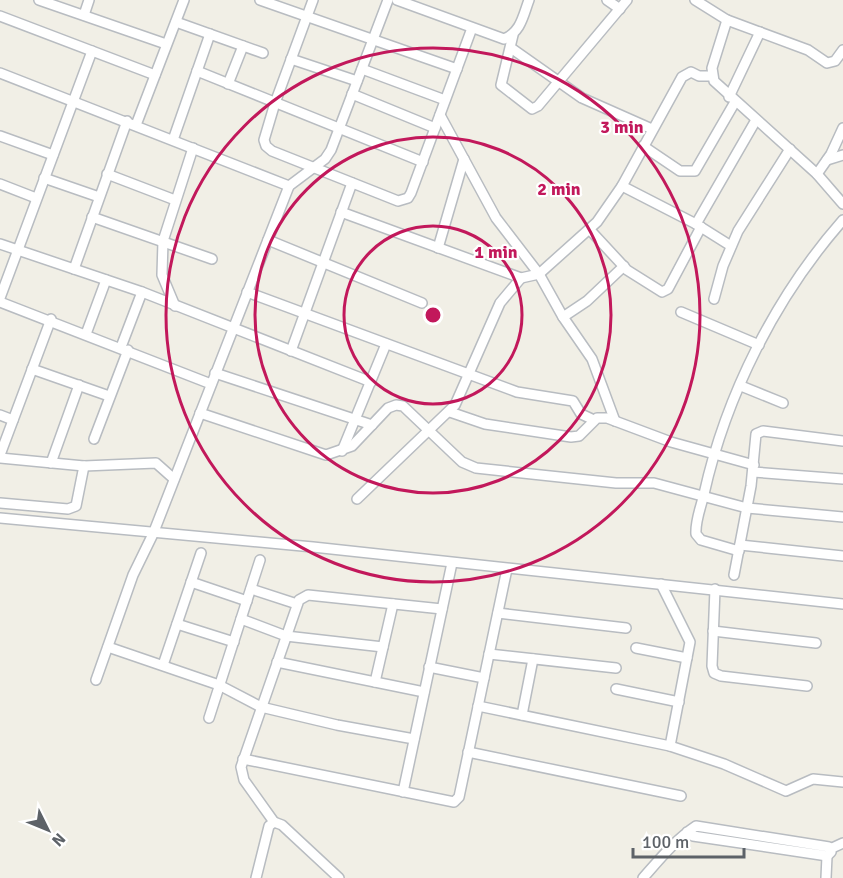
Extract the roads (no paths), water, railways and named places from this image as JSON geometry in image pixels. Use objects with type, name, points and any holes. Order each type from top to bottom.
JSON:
[{"type":"street","points":[[39,0],[166,44]]},
{"type":"street","points":[[84,15],[89,0]]},
{"type":"street","points":[[74,269],[107,174],[155,75],[184,0]]},
{"type":"street","points":[[260,0],[457,69]]},
{"type":"street","points":[[313,0],[275,103],[264,140],[266,146],[352,183],[403,201],[411,193],[472,28]]},
{"type":"street","points":[[96,680],[133,575],[153,534],[289,186],[325,159],[340,130],[388,0]]},
{"type":"street","points":[[397,0],[504,39],[513,35]]},
{"type":"street","points":[[529,0],[513,35],[501,85],[527,108],[538,106],[627,0]]},
{"type":"street","points":[[607,0],[620,9]]},
{"type":"street","points":[[695,0],[709,4],[727,20],[808,50],[827,63],[835,61],[843,50]]},
{"type":"street","points":[[0,16],[155,75]]},
{"type":"street","points":[[712,76],[727,20]]},
{"type":"street","points":[[176,22],[263,53]]},
{"type":"street","points":[[643,147],[680,171],[695,171],[732,99],[760,32]]},
{"type":"street","points":[[173,140],[210,34]]},
{"type":"street","points":[[228,84],[243,46]]},
{"type":"street","points":[[511,48],[582,98],[652,129]]},
{"type":"street","points":[[92,51],[16,250],[0,300],[211,384]]},
{"type":"street","points":[[291,59],[357,81]]},
{"type":"street","points":[[362,69],[445,100]]},
{"type":"street","points":[[197,71],[423,162]]},
{"type":"street","points":[[341,212],[521,278],[539,274],[590,230],[622,186],[652,129],[687,72],[712,76],[732,99],[817,174],[843,204]]},
{"type":"street","points":[[0,73],[74,100],[289,186]]},
{"type":"street","points":[[352,94],[435,128]]},
{"type":"street","points":[[440,115],[495,218],[539,274],[563,317],[592,359],[615,421]]},
{"type":"street","points":[[590,230],[624,266],[665,292],[698,225],[756,120]]},
{"type":"street","points":[[817,174],[827,160],[843,128]]},
{"type":"street","points":[[0,136],[52,155]]},
{"type":"street","points":[[175,306],[162,275],[163,241],[194,148]]},
{"type":"street","points":[[714,299],[730,246],[790,149]]},
{"type":"street","points":[[827,160],[843,155]]},
{"type":"street","points":[[438,248],[464,159]]},
{"type":"street","points":[[107,174],[175,200]]},
{"type":"street","points":[[44,178],[99,197]]},
{"type":"street","points":[[291,351],[352,183]]},
{"type":"street","points":[[0,184],[36,198]]},
{"type":"street","points":[[622,186],[698,225],[730,246]]},
{"type":"street","points":[[92,218],[212,259]]},
{"type":"street","points":[[843,220],[810,263],[759,345],[713,454],[695,531],[697,537],[739,548],[843,556]]},
{"type":"street","points":[[268,240],[422,303]]},
{"type":"street","points":[[0,244],[142,292],[371,382]]},
{"type":"street","points":[[563,317],[587,301],[624,266]]},
{"type":"street","points":[[357,499],[450,412],[500,303],[521,278]]},
{"type":"street","points":[[86,334],[106,280]]},
{"type":"street","points":[[94,439],[110,396],[142,292]]},
{"type":"street","points":[[248,292],[524,394],[573,401],[581,414],[594,420]]},
{"type":"street","points":[[681,312],[759,345]]},
{"type":"street","points":[[51,319],[0,457],[84,466],[156,464],[174,479]]},
{"type":"street","points":[[342,451],[386,344]]},
{"type":"street","points":[[32,369],[110,396]]},
{"type":"street","points":[[215,373],[372,425]]},
{"type":"street","points":[[51,463],[79,385]]},
{"type":"street","points":[[741,386],[783,403]]},
{"type":"street","points":[[200,413],[318,455],[342,451],[352,446],[388,408],[396,405],[403,406],[462,462],[476,468],[616,483],[646,482],[747,508],[843,517]]},
{"type":"street","points":[[450,412],[485,424],[571,437],[579,436],[594,420],[601,417],[753,468],[843,479]]},
{"type":"street","points":[[0,415],[13,420]]},
{"type":"street","points":[[734,574],[753,468],[754,438],[759,432],[843,441]]},
{"type":"street","points":[[0,503],[68,509],[76,506],[84,466]]},
{"type":"street","points":[[0,518],[153,534],[313,547],[843,604]]},
{"type":"street","points":[[163,665],[201,553]]},
{"type":"street","points":[[209,718],[260,560]]},
{"type":"street","points":[[403,792],[452,563]]},
{"type":"street","points":[[243,759],[454,802],[459,797],[507,569]]},
{"type":"street","points":[[191,582],[247,601]]},
{"type":"street","points":[[661,584],[690,642],[670,746]]},
{"type":"street","points":[[251,589],[297,604]]},
{"type":"street","points":[[715,589],[712,670],[718,675],[807,686]]},
{"type":"street","points":[[339,878],[282,825],[274,822],[268,810],[244,780],[241,767],[297,604],[301,597],[308,595],[442,609]]},
{"type":"street","points":[[375,682],[393,604]]},
{"type":"street","points":[[498,613],[626,628]]},
{"type":"street","points":[[241,619],[286,636],[383,647]]},
{"type":"street","points":[[177,624],[234,642]]},
{"type":"street","points":[[713,631],[816,643]]},
{"type":"street","points":[[108,646],[219,685],[261,707],[328,723],[414,739]]},
{"type":"street","points":[[636,648],[687,658]]},
{"type":"street","points":[[489,654],[616,668]]},
{"type":"street","points":[[522,715],[533,659]]},
{"type":"street","points":[[277,662],[424,692]]},
{"type":"street","points":[[429,667],[484,678]]},
{"type":"street","points":[[616,689],[679,702]]},
{"type":"street","points":[[478,706],[670,746],[724,764],[786,791],[813,779],[843,782]]},
{"type":"street","points":[[468,752],[681,796]]},
{"type":"street","points":[[256,878],[269,826],[274,822]]},
{"type":"street","points":[[635,878],[687,832],[693,836],[829,852],[843,843]]},
{"type":"street","points":[[826,878],[829,852]]},
{"type":"street","points":[[643,878],[656,861]]}]
